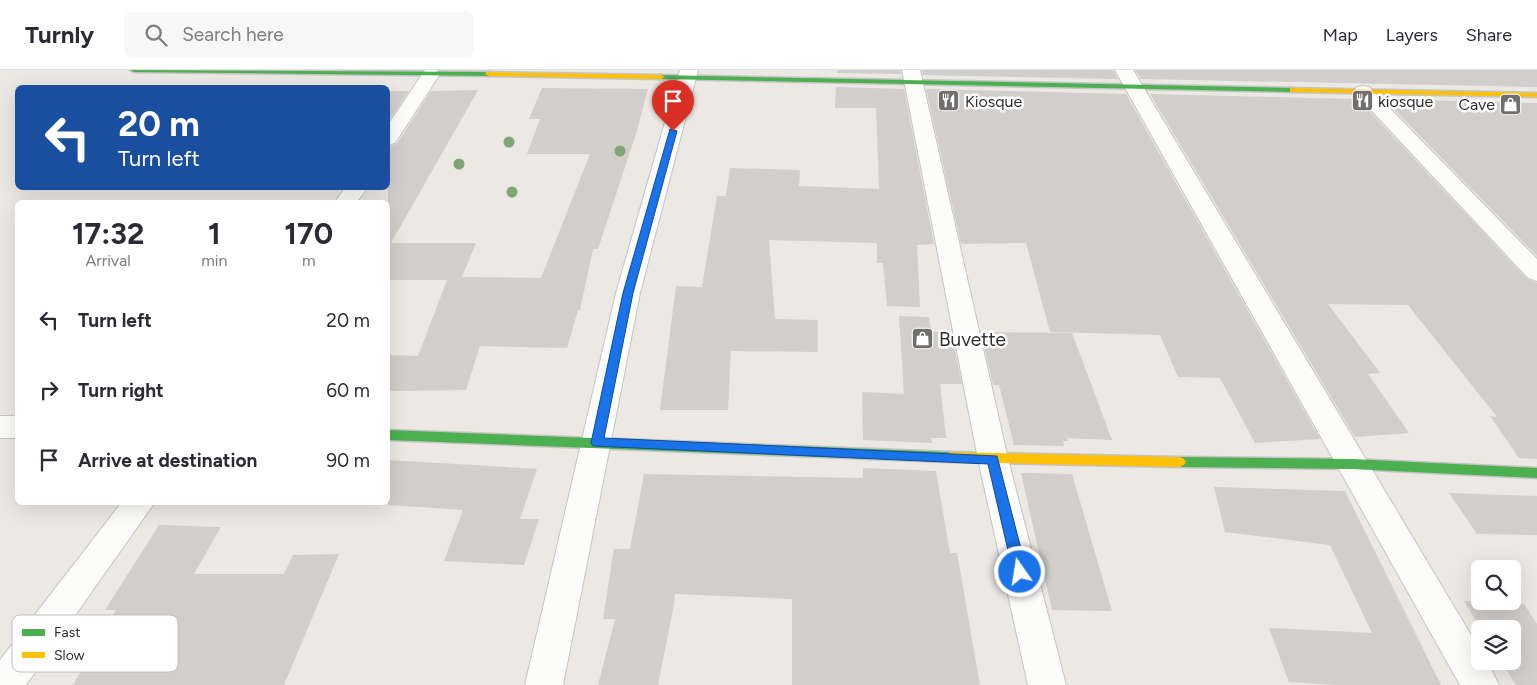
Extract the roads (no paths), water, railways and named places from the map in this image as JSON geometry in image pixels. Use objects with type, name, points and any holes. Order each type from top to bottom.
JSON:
[{"type":"street","points":[[134,70],[431,74],[1128,78],[1363,91],[1537,95]]},
{"type":"street","points":[[390,136],[431,74]]},
{"type":"street","points":[[544,685],[628,293],[688,74]]},
{"type":"street","points":[[911,76],[993,459],[1047,685]]},
{"type":"street","points":[[1128,78],[1480,685]]},
{"type":"street","points":[[1363,91],[1537,273]]},
{"type":"street","points":[[0,427],[15,427]]},
{"type":"street","points":[[390,436],[993,459],[1352,464],[1537,474]]},
{"type":"street","points":[[56,615],[138,505]]},
{"type":"street","points":[[4,685],[14,672]]},
{"type":"place","name":"Kiosque","points":[[949,101]]},
{"type":"place","name":"kiosque","points":[[1362,101]]},
{"type":"place","name":"Cave","points":[[1511,104]]},
{"type":"place","name":"Buvette","points":[[923,339]]}]
